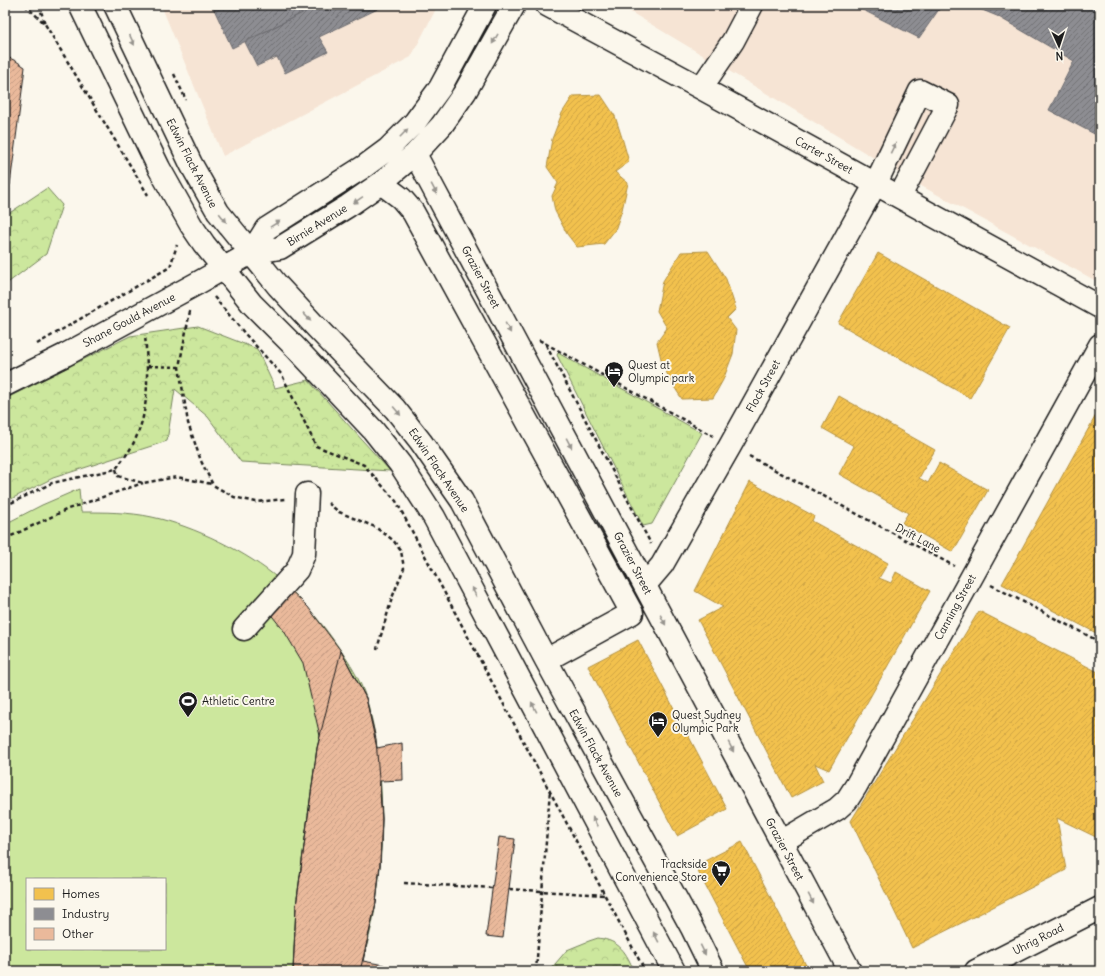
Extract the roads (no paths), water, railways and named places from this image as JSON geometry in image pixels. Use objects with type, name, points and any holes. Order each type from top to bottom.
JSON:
[{"type":"street","points":[[80,5],[159,168],[191,225],[204,244],[252,304],[296,348],[372,430],[400,464],[426,504],[438,524],[674,971]]},
{"type":"street","name":"Edwin Flack Avenue","points":[[115,5],[191,164],[218,212],[278,286],[395,409],[421,442],[462,501],[546,660],[692,928],[713,971]]},
{"type":"street","points":[[251,253],[266,229],[353,174],[388,149],[415,122],[440,88],[485,5]]},
{"type":"street","name":"Birnie Avenue","points":[[251,253],[280,248],[381,184],[409,160],[442,125],[455,108],[514,5]]},
{"type":"street","name":"Carter Street","points":[[547,5],[1100,306]]},
{"type":"street","points":[[701,88],[733,41],[752,5]]},
{"type":"street","name":"Flock Street","points":[[645,585],[662,566],[730,446],[876,183],[920,91],[948,105],[900,196]]},
{"type":"street","name":"Grazier Street","points":[[388,149],[409,160],[645,585],[780,842],[850,971]]},
{"type":"street","points":[[381,184],[401,198],[413,212],[632,613],[546,660]]},
{"type":"street","name":"Shane Gould Avenue","points":[[5,385],[65,355],[251,253]]},
{"type":"street","name":"Canning Street","points":[[780,842],[837,809],[847,800],[1100,345]]},
{"type":"street","points":[[244,629],[297,570],[304,554],[307,494]]},
{"type":"street","name":"Uhrig Road","points":[[976,971],[1100,908]]},
{"type":"place","name":"Quest at Olympic park","points":[[614,388]]},
{"type":"place","name":"Athletic Centre","points":[[188,718]]},
{"type":"place","name":"Quest Sydney Olympic Park","points":[[658,738]]},
{"type":"place","name":"Trackside Convenience Store","points":[[721,887]]}]
